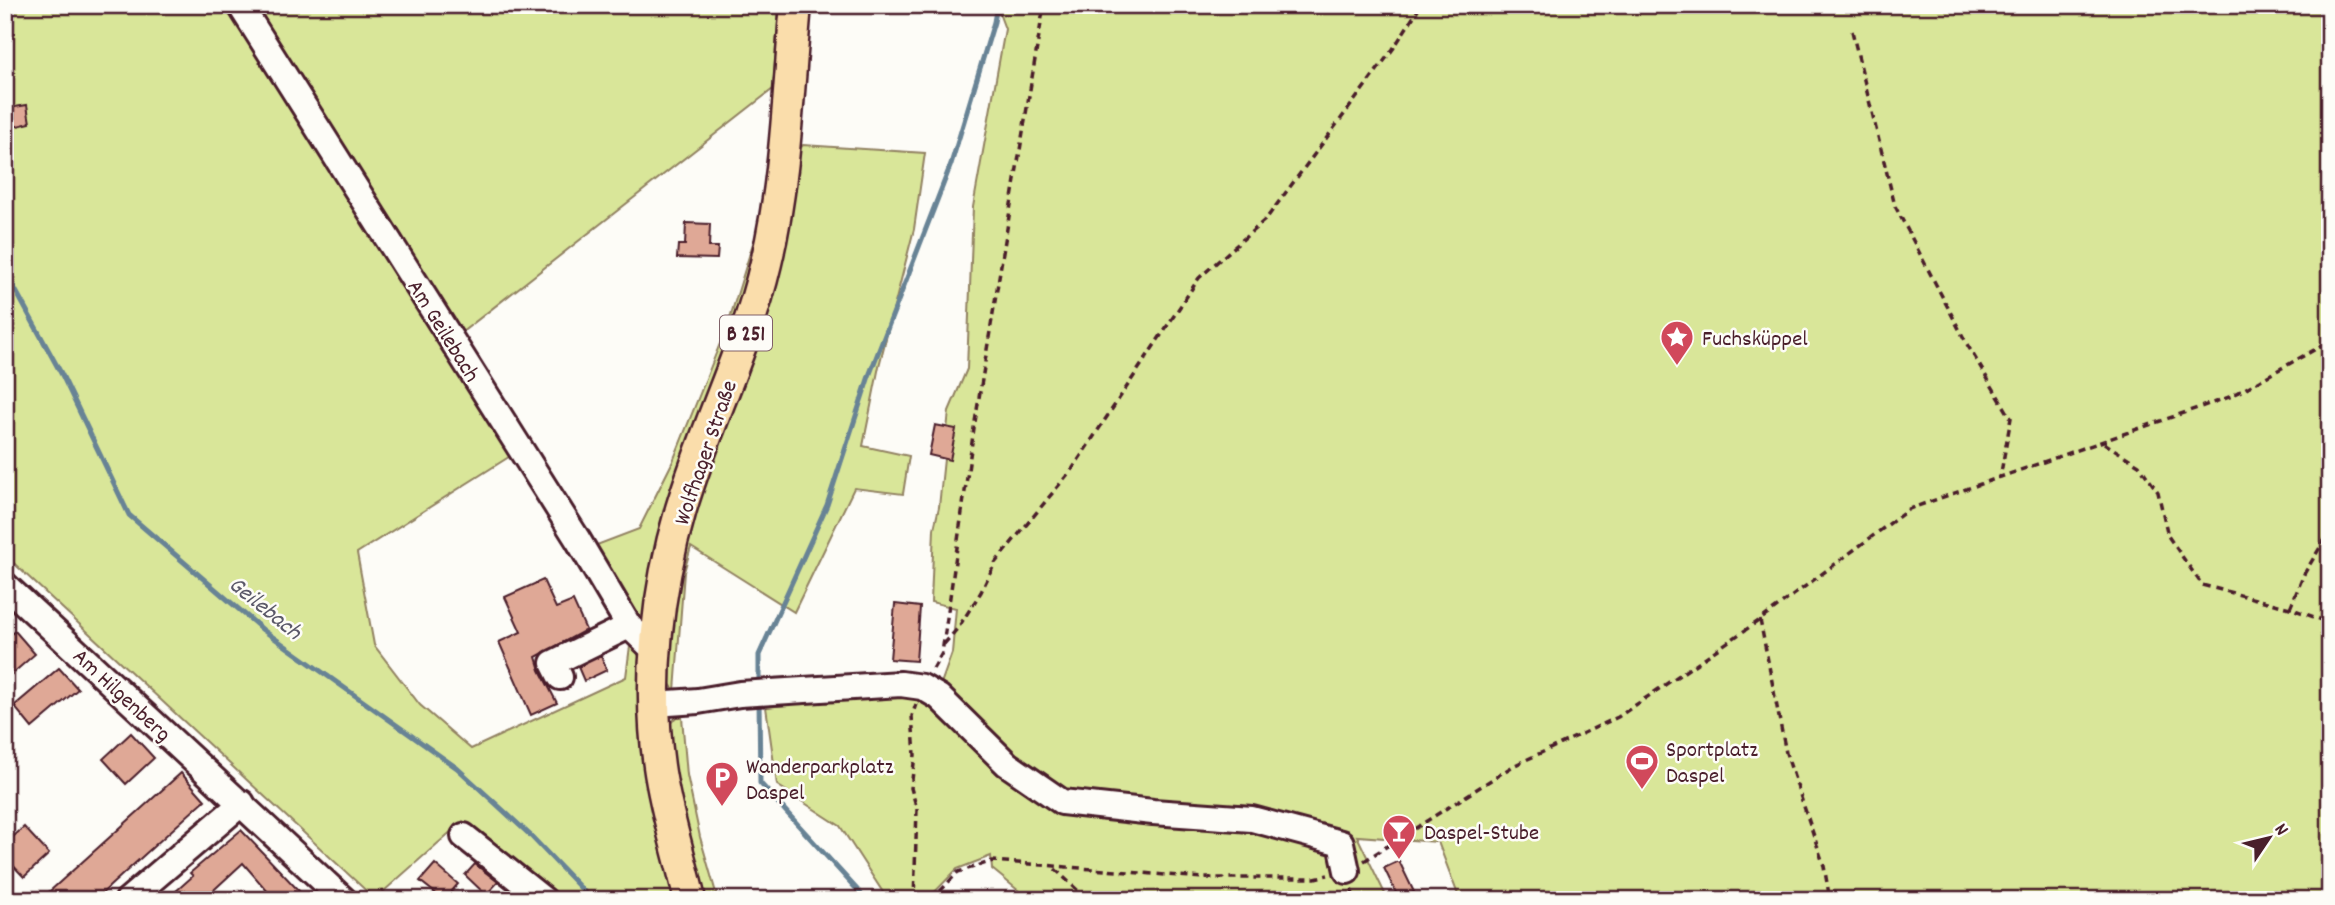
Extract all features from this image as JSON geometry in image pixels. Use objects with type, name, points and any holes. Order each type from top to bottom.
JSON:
[{"type":"main road","name":"Wolfhager Straße","points":[[691,900],[659,767],[654,704],[655,651],[666,565],[682,507],[748,327],[766,261],[780,177],[796,5]]},
{"type":"street","name":"Am Geilebach","points":[[240,5],[578,540],[629,626],[655,651]]},
{"type":"street","name":"Am Hilgenberg","points":[[5,585],[344,900]]},
{"type":"street","points":[[560,677],[554,663],[629,626]]},
{"type":"street","points":[[654,704],[909,680],[939,697],[1007,764],[1062,802],[1252,819],[1341,843],[1348,871]]},
{"type":"street","points":[[128,900],[242,803]]},
{"type":"street","points":[[464,836],[544,900]]},
{"type":"path","points":[[914,900],[917,809],[911,788],[915,755],[909,680],[942,653],[985,359],[1044,5]]},
{"type":"path","points":[[943,645],[964,619],[995,563],[1073,468],[1199,278],[1266,219],[1393,49],[1421,5]]},
{"type":"path","points":[[1852,31],[1895,206],[1962,335],[2011,418],[2000,478]]},
{"type":"path","points":[[932,900],[958,872],[993,861],[1203,878],[1315,878],[1348,871],[1513,766],[1618,718],[1760,620],[1909,509],[2232,396],[2330,341]]},
{"type":"path","points":[[2102,442],[2139,465],[2158,492],[2168,536],[2202,585],[2290,608],[2330,623]]},
{"type":"path","points":[[2290,608],[2304,574],[2330,531]]},
{"type":"path","points":[[1760,620],[1786,753],[1824,866],[1830,900]]},
{"type":"path","points":[[1053,867],[1088,900]]},
{"type":"green space","points":[[5,5],[779,5],[773,89],[443,347],[512,455],[357,553],[374,645],[420,705],[471,749],[626,677],[630,646],[635,647],[642,663],[680,900],[564,900],[463,821],[375,899],[5,555]]},
{"type":"green space","points":[[996,5],[2330,5],[2330,900],[1460,900],[1438,842],[1357,836],[1388,900],[1030,900],[992,869],[991,856],[957,869],[927,900],[888,900],[840,826],[777,785],[766,707],[939,689],[952,653],[956,608],[931,602],[934,529],[939,507],[949,411],[967,369],[973,207],[1005,29]]},
{"type":"green space","points":[[803,145],[925,153],[914,229],[879,366],[863,446],[909,456],[903,494],[854,488],[794,612],[691,547],[684,572],[675,691],[668,681],[669,638],[678,571],[795,154]]},
{"type":"green space","points":[[757,239],[758,249],[645,615],[640,620],[628,608],[594,546],[639,529],[673,461],[729,321],[754,240]]},
{"type":"green space","points":[[676,717],[682,717],[687,775],[700,837],[718,900],[704,900],[676,781],[669,725]]},
{"type":"building","points":[[27,105],[30,123],[13,127],[9,108]]},
{"type":"building","points":[[686,223],[710,224],[709,247],[718,247],[717,259],[677,258],[678,245],[685,245]]},
{"type":"building","points":[[935,425],[956,429],[950,460],[929,455]]},
{"type":"building","points":[[543,580],[556,608],[573,601],[586,630],[536,657],[557,703],[531,715],[499,642],[521,632],[505,597]]},
{"type":"building","points":[[895,604],[920,607],[916,661],[890,659]]},
{"type":"building","points":[[15,631],[35,654],[5,680],[5,639]]},
{"type":"building","points":[[601,656],[607,670],[584,681],[578,667]]},
{"type":"building","points":[[59,668],[78,689],[32,728],[14,706]]},
{"type":"building","points":[[131,733],[154,758],[126,784],[103,759]]},
{"type":"building","points":[[181,773],[205,800],[95,900],[40,900]]},
{"type":"building","points":[[24,827],[49,854],[24,877],[5,857],[5,844]]},
{"type":"building","points":[[241,830],[300,892],[292,900],[275,900],[243,863],[203,900],[166,900],[193,876],[190,873]]},
{"type":"building","points":[[1399,861],[1414,892],[1399,899],[1384,868]]},
{"type":"building","points":[[435,864],[458,884],[444,900],[420,881]]},
{"type":"building","points":[[475,864],[498,882],[486,895],[465,875]]},
{"type":"waterway","points":[[759,687],[759,655],[827,505],[869,376],[951,164],[997,5]]},
{"type":"waterway","name":"Geilebach","points":[[5,271],[62,375],[129,515],[263,630],[457,768],[530,835],[592,900]]},
{"type":"waterway","points":[[759,700],[760,783],[861,894],[860,900]]},
{"type":"place","name":"Fuchsküppel","points":[[1677,367]]},
{"type":"place","name":"Sportplatz Daspel","points":[[1642,791]]},
{"type":"place","name":"Wanderparkplatz Daspel","points":[[722,808]]},
{"type":"place","name":"Daspel-Stube","points":[[1399,861]]}]
